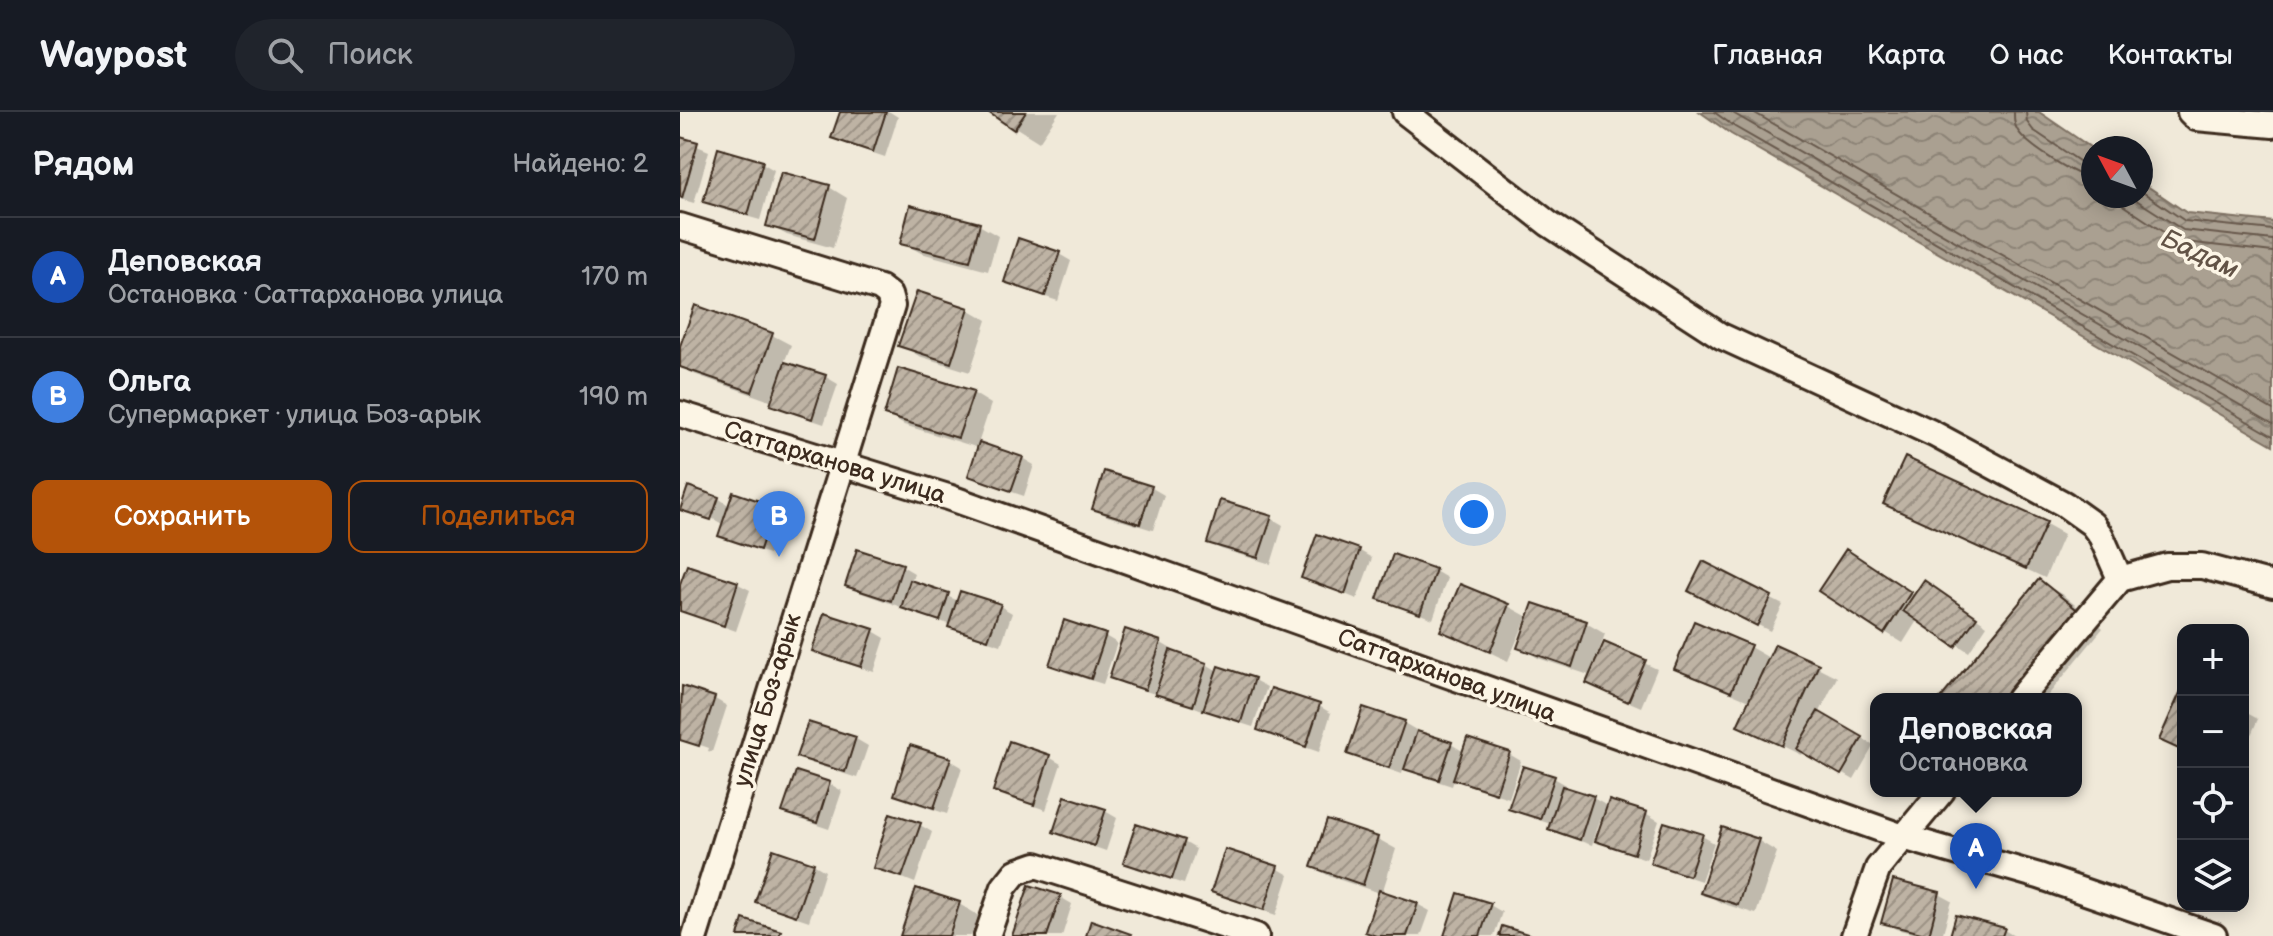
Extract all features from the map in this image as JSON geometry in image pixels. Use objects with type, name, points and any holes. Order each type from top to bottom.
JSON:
[{"type":"street","points":[[1405,112],[1549,224],[1721,336],[1934,434],[2064,504],[2092,524],[2101,536],[2120,579]]},
{"type":"street","points":[[2190,112],[2196,118],[2273,125]]},
{"type":"street","name":"улица Боз-арык","points":[[680,226],[880,288],[889,295],[892,306],[840,464],[695,936]]},
{"type":"street","name":"Саттарханова улица","points":[[680,414],[963,502],[1903,837],[2039,876],[2214,936]]},
{"type":"street","points":[[2024,693],[2120,579],[2167,566],[2202,566],[2273,585]]},
{"type":"street","points":[[1854,936],[1878,868],[1937,797]]},
{"type":"street","points":[[987,936],[1004,887],[1016,872],[1036,865],[1256,936]]},
{"type":"water","name":"Бадам","points":[[1700,112],[2039,112],[2081,141],[2081,208],[2153,208],[2153,190],[2187,213],[2273,222],[2273,445],[1731,134]]},
{"type":"building","points":[[840,112],[886,112],[873,152],[831,138]]},
{"type":"building","points":[[988,112],[1026,112],[1014,130]]},
{"type":"building","points":[[680,137],[698,142],[682,198],[680,197]]},
{"type":"building","points":[[718,148],[763,161],[748,215],[703,202]]},
{"type":"building","points":[[781,172],[830,185],[815,239],[766,226]]},
{"type":"building","points":[[910,205],[980,223],[970,261],[900,244]]},
{"type":"building","points":[[1018,238],[1060,252],[1045,296],[1004,282]]},
{"type":"building","points":[[917,291],[969,308],[951,363],[898,346]]},
{"type":"building","points":[[695,305],[773,333],[752,392],[680,367],[680,346]]},
{"type":"building","points":[[785,362],[826,375],[812,419],[770,405]]},
{"type":"building","points":[[898,368],[974,391],[958,438],[884,415]]},
{"type":"building","points":[[979,442],[1023,457],[1011,491],[968,476]]},
{"type":"building","points":[[1905,457],[2047,522],[2026,569],[1883,504]]},
{"type":"building","points":[[1104,471],[1152,486],[1140,524],[1092,509]]},
{"type":"building","points":[[688,486],[719,497],[711,520],[680,510]]},
{"type":"building","points":[[733,492],[774,506],[760,550],[718,536]]},
{"type":"building","points":[[1220,500],[1272,516],[1258,558],[1207,543]]},
{"type":"building","points":[[1317,534],[1360,549],[1345,594],[1301,578]]},
{"type":"building","points":[[857,549],[903,564],[891,601],[845,586]]},
{"type":"building","points":[[1846,549],[1911,592],[1884,634],[1818,591]]},
{"type":"building","points":[[1393,554],[1436,569],[1420,614],[1377,599]]},
{"type":"building","points":[[1703,561],[1772,596],[1757,626],[1688,591]]},
{"type":"building","points":[[687,565],[738,582],[724,626],[680,611],[680,584]]},
{"type":"building","points":[[2039,579],[2081,613],[2015,693],[1945,693]]},
{"type":"building","points":[[910,580],[949,593],[940,621],[901,608]]},
{"type":"building","points":[[1924,580],[1977,617],[1955,647],[1903,611]]},
{"type":"building","points":[[1460,584],[1509,604],[1490,652],[1440,631]]},
{"type":"building","points":[[960,591],[1001,604],[988,640],[948,627]]},
{"type":"building","points":[[1533,603],[1587,621],[1572,667],[1517,648]]},
{"type":"building","points":[[824,613],[874,629],[861,667],[812,651]]},
{"type":"building","points":[[1064,620],[1106,634],[1091,679],[1049,665]]},
{"type":"building","points":[[1694,621],[1751,645],[1731,692],[1674,669]]},
{"type":"building","points":[[1125,629],[1161,641],[1145,690],[1109,678]]},
{"type":"building","points":[[1604,642],[1646,660],[1628,702],[1586,683]]},
{"type":"building","points":[[1775,644],[1819,664],[1782,746],[1737,726]]},
{"type":"building","points":[[1170,650],[1207,663],[1193,706],[1155,694]]},
{"type":"building","points":[[1218,666],[1255,678],[1241,722],[1203,710]]},
{"type":"building","points":[[682,686],[715,697],[699,746],[680,740]]},
{"type":"building","points":[[1271,688],[1320,704],[1306,747],[1257,730]]},
{"type":"building","points":[[2177,700],[2177,748],[2159,740]]},
{"type":"building","points":[[1363,707],[1405,721],[1389,768],[1347,754]]},
{"type":"building","points":[[1818,711],[1863,737],[1841,775],[1796,749]]},
{"type":"building","points":[[808,722],[856,737],[845,772],[796,757]]},
{"type":"building","points":[[1417,731],[1452,742],[1439,780],[1404,769]]},
{"type":"building","points":[[1467,738],[1510,752],[1496,793],[1453,779]]},
{"type":"building","points":[[1009,741],[1050,755],[1034,805],[993,791]]},
{"type":"building","points":[[910,745],[951,758],[934,808],[894,795]]},
{"type":"building","points":[[1523,766],[1555,776],[1540,819],[1508,809]]},
{"type":"building","points":[[796,771],[830,782],[817,823],[782,812]]},
{"type":"building","points":[[1562,786],[1594,796],[1580,840],[1548,829]]},
{"type":"building","points":[[1065,796],[1106,809],[1094,846],[1053,832]]},
{"type":"building","points":[[1609,800],[1647,812],[1634,854],[1595,841]]},
{"type":"building","points":[[890,813],[921,823],[902,877],[873,868]]},
{"type":"building","points":[[1327,820],[1378,837],[1363,885],[1311,867]]},
{"type":"building","points":[[1664,822],[1703,834],[1689,876],[1650,863]]},
{"type":"building","points":[[1136,824],[1185,840],[1172,879],[1123,863]]},
{"type":"building","points":[[1722,827],[1759,839],[1738,905],[1700,893]]},
{"type":"building","points":[[773,849],[814,863],[796,916],[755,902]]},
{"type":"building","points":[[1225,849],[1278,866],[1264,910],[1211,892]]},
{"type":"building","points":[[1893,880],[1940,892],[1929,935],[1881,923]]},
{"type":"building","points":[[1029,885],[1061,895],[1047,936],[1012,936]]},
{"type":"building","points":[[916,888],[960,902],[949,936],[900,936]]},
{"type":"building","points":[[1379,890],[1418,903],[1407,936],[1376,936],[1365,932]]},
{"type":"building","points":[[1458,893],[1491,903],[1480,936],[1444,936]]},
{"type":"building","points":[[1956,915],[2005,928],[2002,936],[1950,936]]},
{"type":"building","points":[[743,919],[781,931],[779,936],[738,936]]},
{"type":"building","points":[[1091,920],[1131,934],[1086,936]]},
{"type":"building","points":[[1502,926],[1534,936],[1499,936]]},
{"type":"place","name":"Ольга","points":[[779,557]]},
{"type":"place","name":"Деповская","points":[[1976,889]]}]
